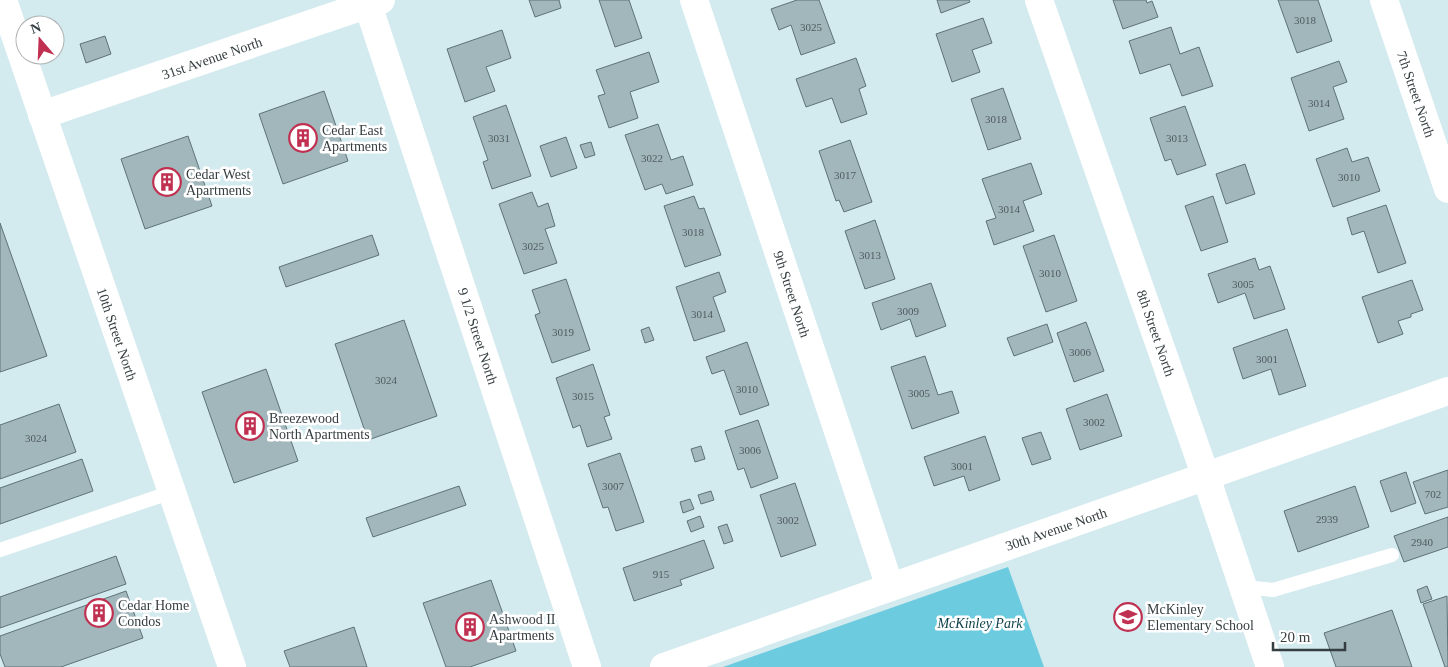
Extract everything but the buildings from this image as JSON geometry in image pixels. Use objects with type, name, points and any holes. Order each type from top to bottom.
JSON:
[{"type":"street","name":"10th Street North","points":[[3,0],[232,667]]},
{"type":"street","name":"9th Street North","points":[[694,0],[890,587]]},
{"type":"street","name":"8th Street North","points":[[1039,0],[1206,477],[1270,667]]},
{"type":"street","name":"7th Street North","points":[[1384,0],[1448,189]]},
{"type":"street","name":"31st Avenue North","points":[[42,115],[375,2]]},
{"type":"street","name":"9 1/2 Street North","points":[[375,2],[587,667]]},
{"type":"street","name":"30th Avenue North","points":[[664,667],[1448,391]]},
{"type":"lane","points":[[0,550],[172,492]]},
{"type":"lane","points":[[1244,587],[1273,590],[1392,555]]},
{"type":"green space","name":"McKinley Park","points":[[1008,567],[1044,667],[723,667]]},
{"type":"place","name":"Cedar East Apartments","points":[[303,138]]},
{"type":"place","name":"Cedar West Apartments","points":[[167,182]]},
{"type":"place","name":"Breezewood North Apartments","points":[[250,426]]},
{"type":"place","name":"Cedar Home Condos","points":[[99,613]]},
{"type":"place","name":"McKinley Elementary School","points":[[1128,617]]},
{"type":"place","name":"Ashwood II Apartments","points":[[470,627]]}]
